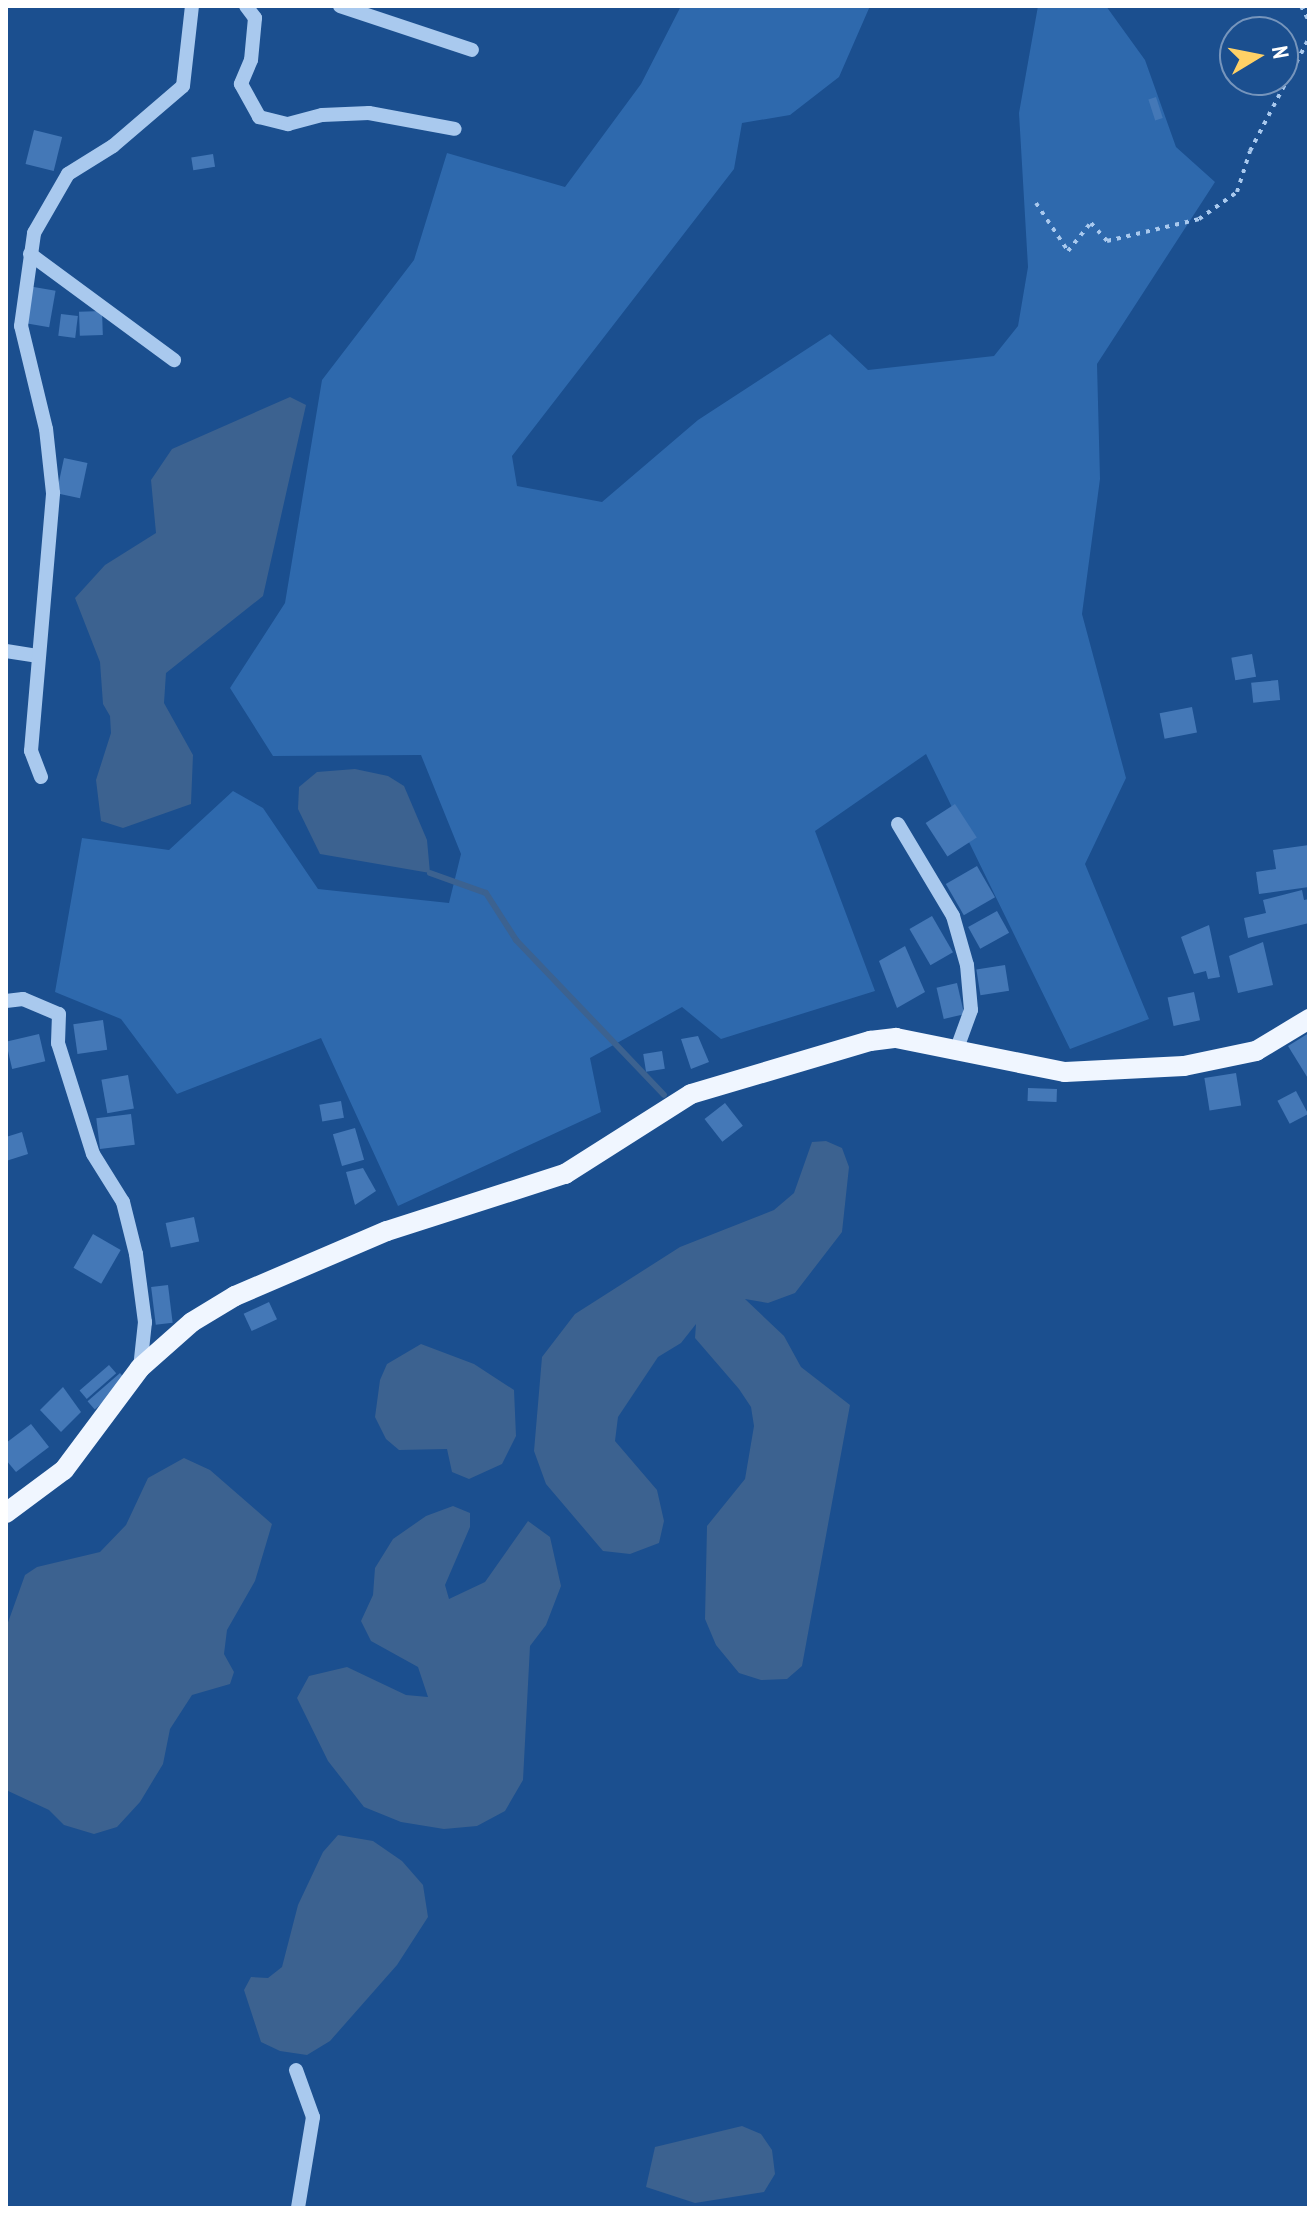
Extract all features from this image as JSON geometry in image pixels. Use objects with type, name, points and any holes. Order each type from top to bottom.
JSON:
[{"type":"main road","points":[[6,1513],[64,1470],[140,1368],[192,1322],[235,1296],[387,1231],[565,1174],[691,1094],[870,1041],[896,1038],[1065,1072],[1184,1066],[1256,1051],[1309,1019]]},
{"type":"street","points":[[41,777],[31,751],[53,493],[46,429],[21,326],[34,233],[68,174],[113,146],[183,86],[192,6]]},
{"type":"street","points":[[246,6],[255,18],[251,60],[241,84],[259,117],[288,124],[322,115],[369,113],[455,129]]},
{"type":"street","points":[[340,6],[472,50]]},
{"type":"street","points":[[30,254],[174,360]]},
{"type":"street","points":[[6,651],[39,656]]},
{"type":"street","points":[[898,824],[953,916],[967,965],[971,1010],[956,1051]]},
{"type":"street","points":[[6,1001],[23,999],[59,1014],[58,1043],[93,1154],[123,1202],[136,1254],[145,1322],[140,1368]]},
{"type":"street","points":[[296,2070],[313,2117],[298,2208]]},
{"type":"path","points":[[1301,6],[1309,21]]},
{"type":"path","points":[[1036,203],[1068,251],[1091,223],[1107,241],[1199,219],[1237,192],[1250,151],[1309,38]]},
{"type":"shaded area","points":[[681,6],[870,6],[839,77],[790,115],[742,123],[734,169],[512,456],[517,486],[602,502],[698,420],[830,334],[868,370],[994,356],[1018,326],[1028,267],[1019,113],[1038,6],[1106,6],[1145,60],[1176,147],[1215,182],[1097,364],[1100,479],[1082,614],[1126,778],[1085,864],[1149,1019],[1070,1049],[926,754],[815,831],[875,991],[721,1039],[682,1007],[590,1058],[601,1112],[398,1206],[321,1038],[177,1094],[121,1019],[55,992],[82,838],[169,850],[233,791],[263,808],[318,889],[449,903],[461,854],[421,755],[273,756],[230,688],[285,603],[322,380],[414,260],[447,153],[565,187],[641,84]]},
{"type":"shaded area","points":[[290,397],[306,405],[263,596],[166,673],[164,703],[193,755],[191,804],[123,828],[101,821],[96,780],[111,733],[110,716],[103,704],[100,662],[75,598],[105,565],[156,533],[151,480],[172,449]]},
{"type":"shaded area","points":[[355,769],[388,776],[404,786],[427,840],[430,873],[320,854],[298,809],[299,787],[317,772]]},
{"type":"shaded area","points":[[826,1141],[842,1148],[849,1167],[842,1232],[795,1293],[768,1303],[745,1299],[784,1336],[801,1367],[850,1405],[802,1666],[787,1679],[761,1680],[739,1673],[716,1645],[705,1619],[707,1526],[745,1479],[754,1426],[751,1407],[739,1389],[695,1338],[696,1324],[681,1343],[658,1357],[618,1417],[615,1441],[657,1490],[664,1521],[659,1543],[630,1554],[603,1551],[546,1484],[534,1451],[542,1357],[575,1314],[680,1247],[774,1210],[794,1193],[812,1142]]},
{"type":"shaded area","points":[[421,1344],[474,1364],[514,1390],[516,1436],[502,1464],[469,1479],[452,1472],[447,1449],[399,1450],[386,1439],[375,1417],[380,1380],[387,1364]]},
{"type":"shaded area","points":[[184,1458],[210,1470],[272,1524],[255,1581],[227,1630],[224,1654],[234,1672],[230,1684],[192,1695],[170,1729],[163,1764],[140,1802],[117,1827],[94,1834],[64,1825],[49,1810],[6,1790],[6,1628],[25,1575],[37,1567],[100,1552],[126,1525],[148,1478]]},
{"type":"shaded area","points":[[453,1506],[470,1513],[470,1527],[445,1585],[449,1599],[485,1582],[528,1521],[550,1537],[561,1586],[546,1625],[530,1646],[523,1780],[505,1811],[477,1826],[444,1829],[401,1822],[364,1807],[328,1761],[297,1698],[309,1676],[347,1667],[406,1695],[428,1697],[418,1667],[371,1641],[361,1621],[373,1595],[375,1568],[393,1539],[426,1516]]},
{"type":"shaded area","points":[[338,1835],[373,1841],[402,1861],[423,1885],[428,1917],[397,1965],[330,2041],[307,2055],[280,2051],[261,2042],[244,1990],[251,1977],[268,1978],[282,1967],[298,1905],[323,1852]]},
{"type":"shaded area","points":[[742,2126],[761,2134],[772,2150],[775,2174],[764,2192],[695,2203],[646,2187],[655,2147]]},
{"type":"building","points":[[1156,97],[1163,118],[1155,120],[1148,99]]},
{"type":"building","points":[[34,130],[62,137],[54,171],[26,164]]},
{"type":"building","points":[[213,154],[215,167],[193,170],[191,157]]},
{"type":"building","points":[[28,286],[56,291],[49,327],[22,322]]},
{"type":"building","points":[[102,311],[103,335],[80,336],[79,312]]},
{"type":"building","points":[[61,314],[78,316],[75,338],[58,336]]},
{"type":"building","points":[[64,458],[87,463],[80,498],[57,493]]},
{"type":"building","points":[[1252,654],[1256,677],[1235,680],[1231,658]]},
{"type":"building","points":[[1278,680],[1280,700],[1253,703],[1251,683]]},
{"type":"building","points":[[1192,707],[1197,733],[1165,739],[1160,713]]},
{"type":"building","points":[[955,804],[977,838],[947,857],[926,823]]},
{"type":"building","points":[[1309,845],[1309,887],[1259,894],[1256,872],[1276,869],[1273,850]]},
{"type":"building","points":[[977,866],[995,897],[964,915],[946,884]]},
{"type":"building","points":[[1302,890],[1304,900],[1309,899],[1309,923],[1248,938],[1244,918],[1266,913],[1263,900]]},
{"type":"building","points":[[997,911],[1009,933],[980,949],[968,927]]},
{"type":"building","points":[[932,916],[953,952],[930,965],[909,929]]},
{"type":"building","points":[[1209,925],[1220,977],[1208,979],[1206,971],[1194,974],[1181,937]]},
{"type":"building","points":[[1263,942],[1273,985],[1238,993],[1229,956]]},
{"type":"building","points":[[905,946],[925,992],[897,1008],[879,961]]},
{"type":"building","points":[[1005,965],[1009,991],[980,995],[976,970]]},
{"type":"building","points":[[957,983],[964,1014],[944,1019],[937,988]]},
{"type":"building","points":[[1194,992],[1200,1020],[1174,1026],[1168,998]]},
{"type":"building","points":[[103,1020],[107,1050],[77,1054],[73,1024]]},
{"type":"building","points":[[1309,1033],[1309,1080],[1288,1046]]},
{"type":"building","points":[[39,1034],[45,1061],[12,1069],[6,1042]]},
{"type":"building","points":[[698,1036],[709,1062],[691,1069],[681,1039]]},
{"type":"building","points":[[662,1051],[665,1069],[646,1072],[643,1054]]},
{"type":"building","points":[[1236,1073],[1241,1106],[1210,1111],[1204,1078]]},
{"type":"building","points":[[128,1075],[134,1108],[107,1113],[101,1080]]},
{"type":"building","points":[[1028,1088],[1057,1089],[1057,1102],[1028,1101]]},
{"type":"building","points":[[1296,1091],[1308,1114],[1290,1124],[1277,1101]]},
{"type":"building","points":[[341,1101],[344,1118],[322,1122],[319,1105]]},
{"type":"building","points":[[725,1103],[743,1126],[722,1142],[705,1119]]},
{"type":"building","points":[[131,1114],[135,1145],[100,1149],[96,1118]]},
{"type":"building","points":[[355,1128],[364,1160],[342,1166],[333,1134]]},
{"type":"building","points":[[22,1132],[28,1154],[6,1161],[6,1137]]},
{"type":"building","points":[[363,1168],[376,1191],[355,1205],[346,1172]]},
{"type":"building","points":[[194,1217],[199,1241],[171,1247],[166,1223]]},
{"type":"building","points":[[93,1234],[121,1250],[101,1284],[74,1268]]},
{"type":"building","points":[[168,1285],[173,1323],[156,1325],[151,1287]]},
{"type":"building","points":[[269,1302],[277,1319],[252,1331],[244,1314]]},
{"type":"building","points":[[109,1365],[116,1373],[87,1399],[80,1391]]},
{"type":"building","points":[[120,1373],[127,1381],[95,1410],[88,1401]]},
{"type":"building","points":[[63,1387],[81,1412],[61,1432],[40,1410]]},
{"type":"building","points":[[31,1424],[49,1447],[16,1472],[6,1460],[6,1443]]},
{"type":"waterway","points":[[430,873],[486,893],[516,940],[664,1095]]}]
